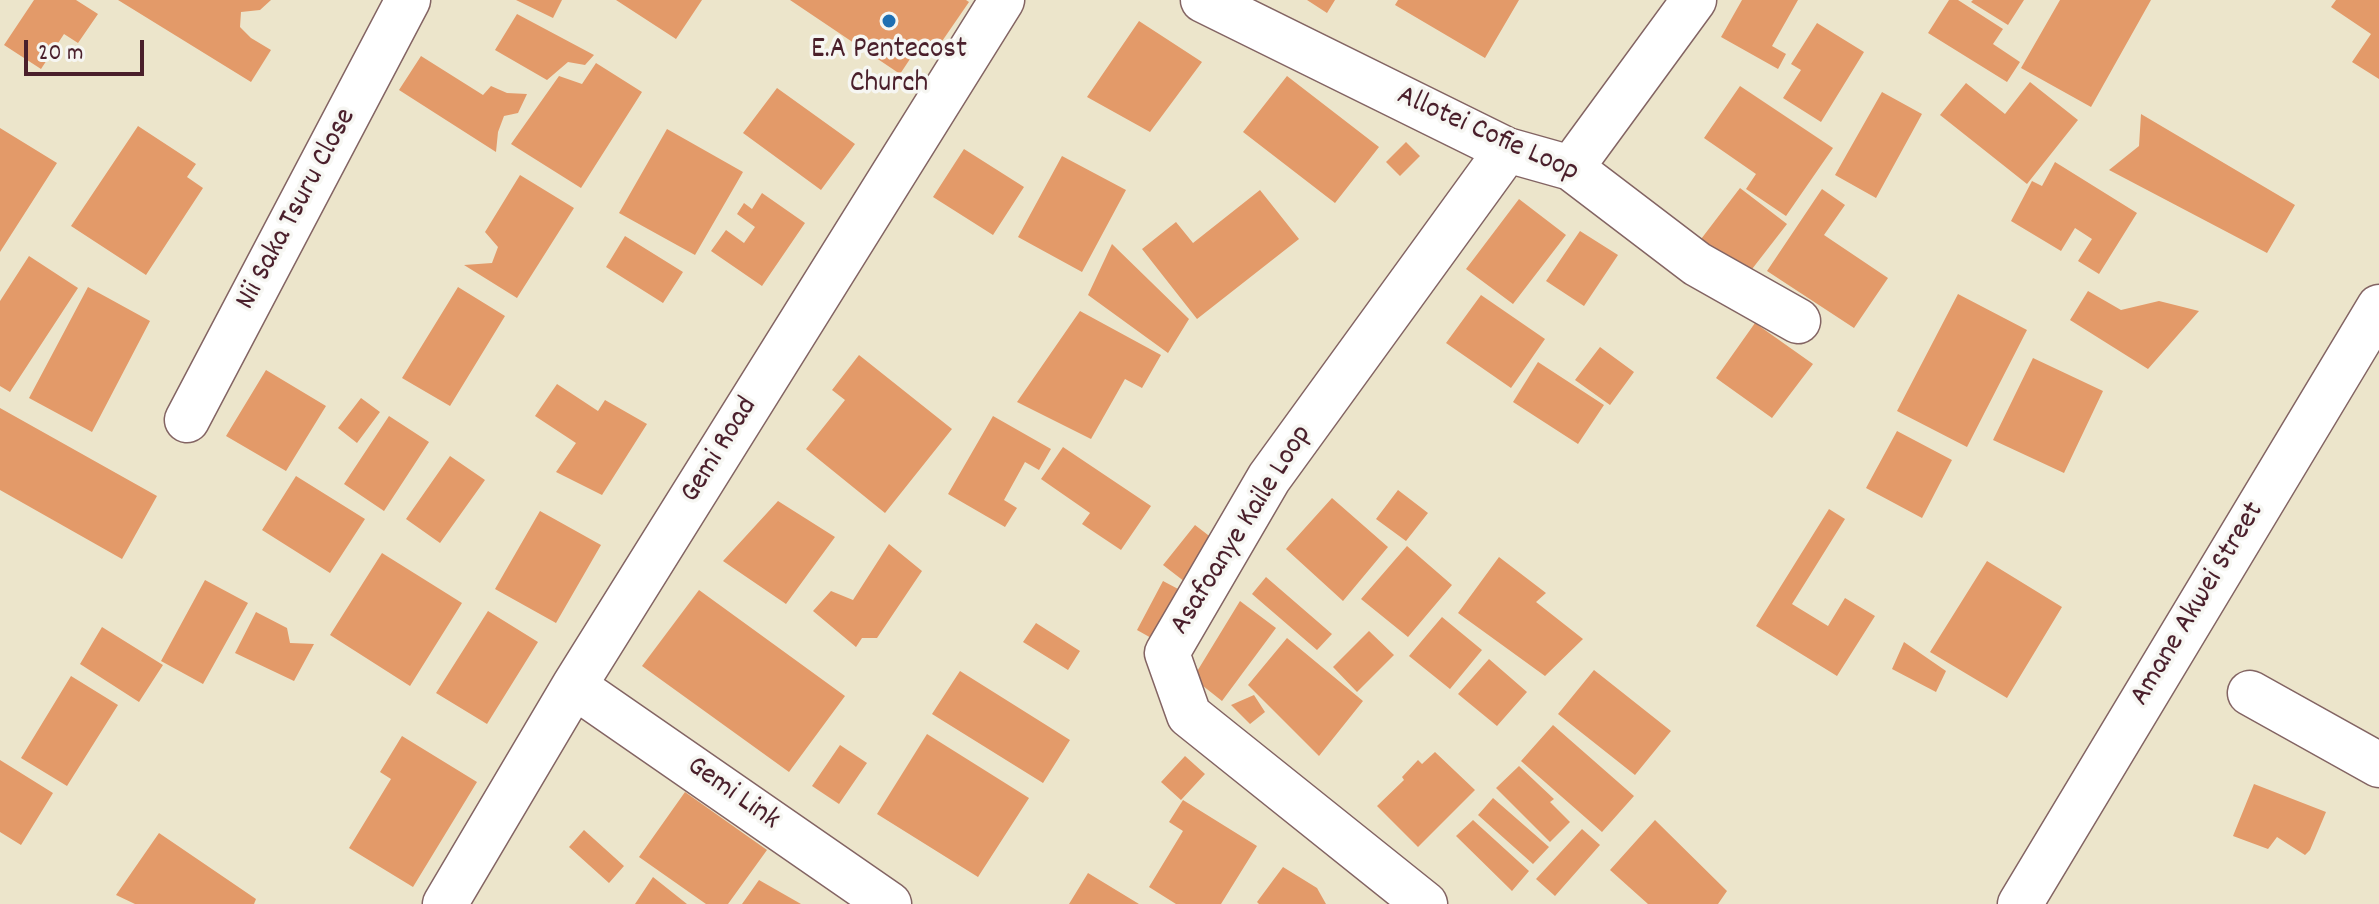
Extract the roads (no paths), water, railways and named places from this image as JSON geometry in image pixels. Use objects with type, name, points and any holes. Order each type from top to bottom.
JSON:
[{"type":"street","name":"Nii Saka Tsuru Close","points":[[187,420],[408,0]]},
{"type":"street","name":"Gemi Road","points":[[445,904],[574,686],[1002,0]]},
{"type":"street","name":"Allotei Cofie Loop","points":[[1203,0],[1507,150],[1571,168],[1697,264],[1798,321]]},
{"type":"street","points":[[1571,168],[1694,0]]},
{"type":"street","name":"Asafoanye Kaile Loop","points":[[1425,904],[1189,715],[1167,653],[1269,478],[1507,150]]},
{"type":"street","name":"Amane Akwei Street","points":[[2020,904],[2379,307]]},
{"type":"street","name":"Gemi Link","points":[[574,686],[889,904]]},
{"type":"street","points":[[2250,693],[2379,765]]},
{"type":"place","name":"E.A Pentecost Church","points":[[889,21]]}]
